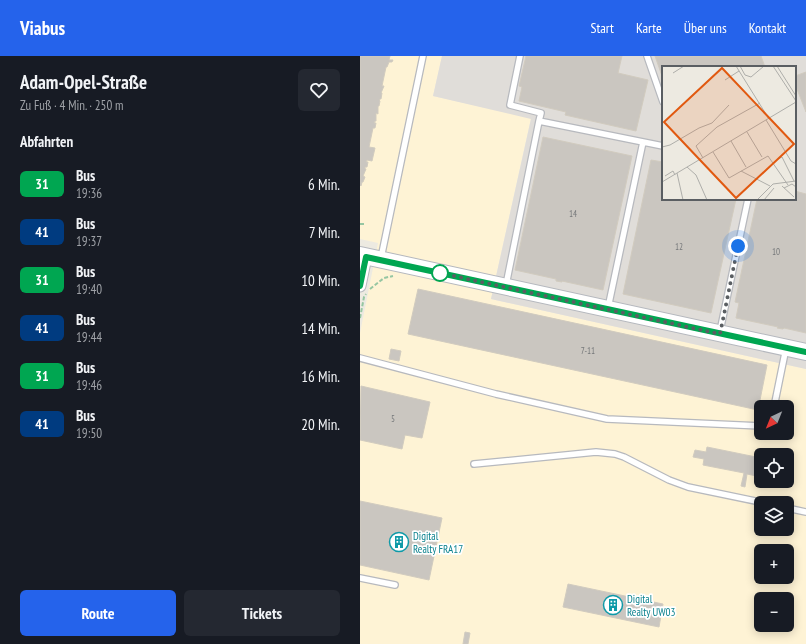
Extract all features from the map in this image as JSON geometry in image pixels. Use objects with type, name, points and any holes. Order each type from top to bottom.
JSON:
[{"type":"main road","points":[[369,257],[806,352]]},
{"type":"street","points":[[360,286],[369,257]]},
{"type":"lane","points":[[369,257],[423,56]]},
{"type":"lane","points":[[505,287],[541,113],[510,105],[520,56]]},
{"type":"lane","points":[[647,56],[662,99]]},
{"type":"lane","points":[[540,121],[662,146]]},
{"type":"lane","points":[[607,309],[643,142]]},
{"type":"lane","points":[[720,334],[748,200]]},
{"type":"lane","points":[[775,400],[786,348]]},
{"type":"lane","points":[[360,358],[496,394],[607,419],[754,426]]},
{"type":"lane","points":[[474,464],[606,452],[624,457],[677,484],[754,501]]},
{"type":"lane","points":[[794,509],[806,512]]},
{"type":"lane","points":[[360,578],[395,585]]},
{"type":"path","points":[[360,318],[364,297],[374,285],[384,278],[400,274]]},
{"type":"shaded area","points":[[360,56],[442,56],[433,96],[531,118],[491,299],[806,369],[806,644],[360,644],[360,333],[378,243],[360,239]]},
{"type":"shaded area","points":[[442,56],[806,56],[806,369],[491,299],[531,119],[433,96]]},
{"type":"building","points":[[360,56],[390,56],[389,60],[393,60],[392,62],[389,62],[386,67],[382,86],[384,86],[381,93],[381,99],[379,100],[378,114],[376,113],[376,121],[374,123],[376,123],[375,128],[373,128],[369,147],[375,148],[372,161],[367,160],[366,162],[368,162],[367,167],[365,167],[366,169],[363,176],[365,177],[361,186],[360,185]]},
{"type":"building","points":[[526,56],[622,56],[618,73],[648,80],[636,131],[565,115],[566,112],[519,101],[522,87],[519,86]]},
{"type":"building","points":[[655,56],[761,56],[765,66],[662,66],[662,76]]},
{"type":"building","points":[[806,72],[806,112],[796,87],[796,76]]},
{"type":"building","points":[[543,137],[632,156],[603,290],[556,281],[556,279],[515,270]]},
{"type":"building","points":[[651,160],[662,162],[662,200],[736,200],[711,313],[623,294]]},
{"type":"building","points":[[796,191],[806,194],[806,333],[736,318],[739,303],[735,302],[757,200],[796,200]]},
{"type":"building","points":[[418,289],[767,365],[760,400],[754,400],[754,409],[408,334]]},
{"type":"building","points":[[391,349],[401,351],[399,361],[389,359]]},
{"type":"building","points":[[361,386],[430,402],[422,438],[405,435],[402,449],[360,440]]},
{"type":"building","points":[[707,447],[754,457],[754,476],[747,474],[745,487],[741,486],[744,473],[703,465],[704,459],[693,457],[695,450],[706,452]]},
{"type":"building","name":"Digital Realty FRA17","points":[[360,501],[442,518],[429,580],[360,565]]},
{"type":"building","name":"Digital Realty UW03","points":[[568,584],[663,604],[659,627],[563,607]]},
{"type":"building","points":[[465,632],[470,633],[468,644],[463,644]]},
{"type":"bus line","name":"31","points":[[360,286],[366,257],[806,352]]},
{"type":"place","name":"Digital Realty FRA17","points":[[399,542]]},
{"type":"place","name":"Digital Realty UW03","points":[[613,605]]},
{"type":"route","points":[[440,273],[720,334],[738,246]]}]
